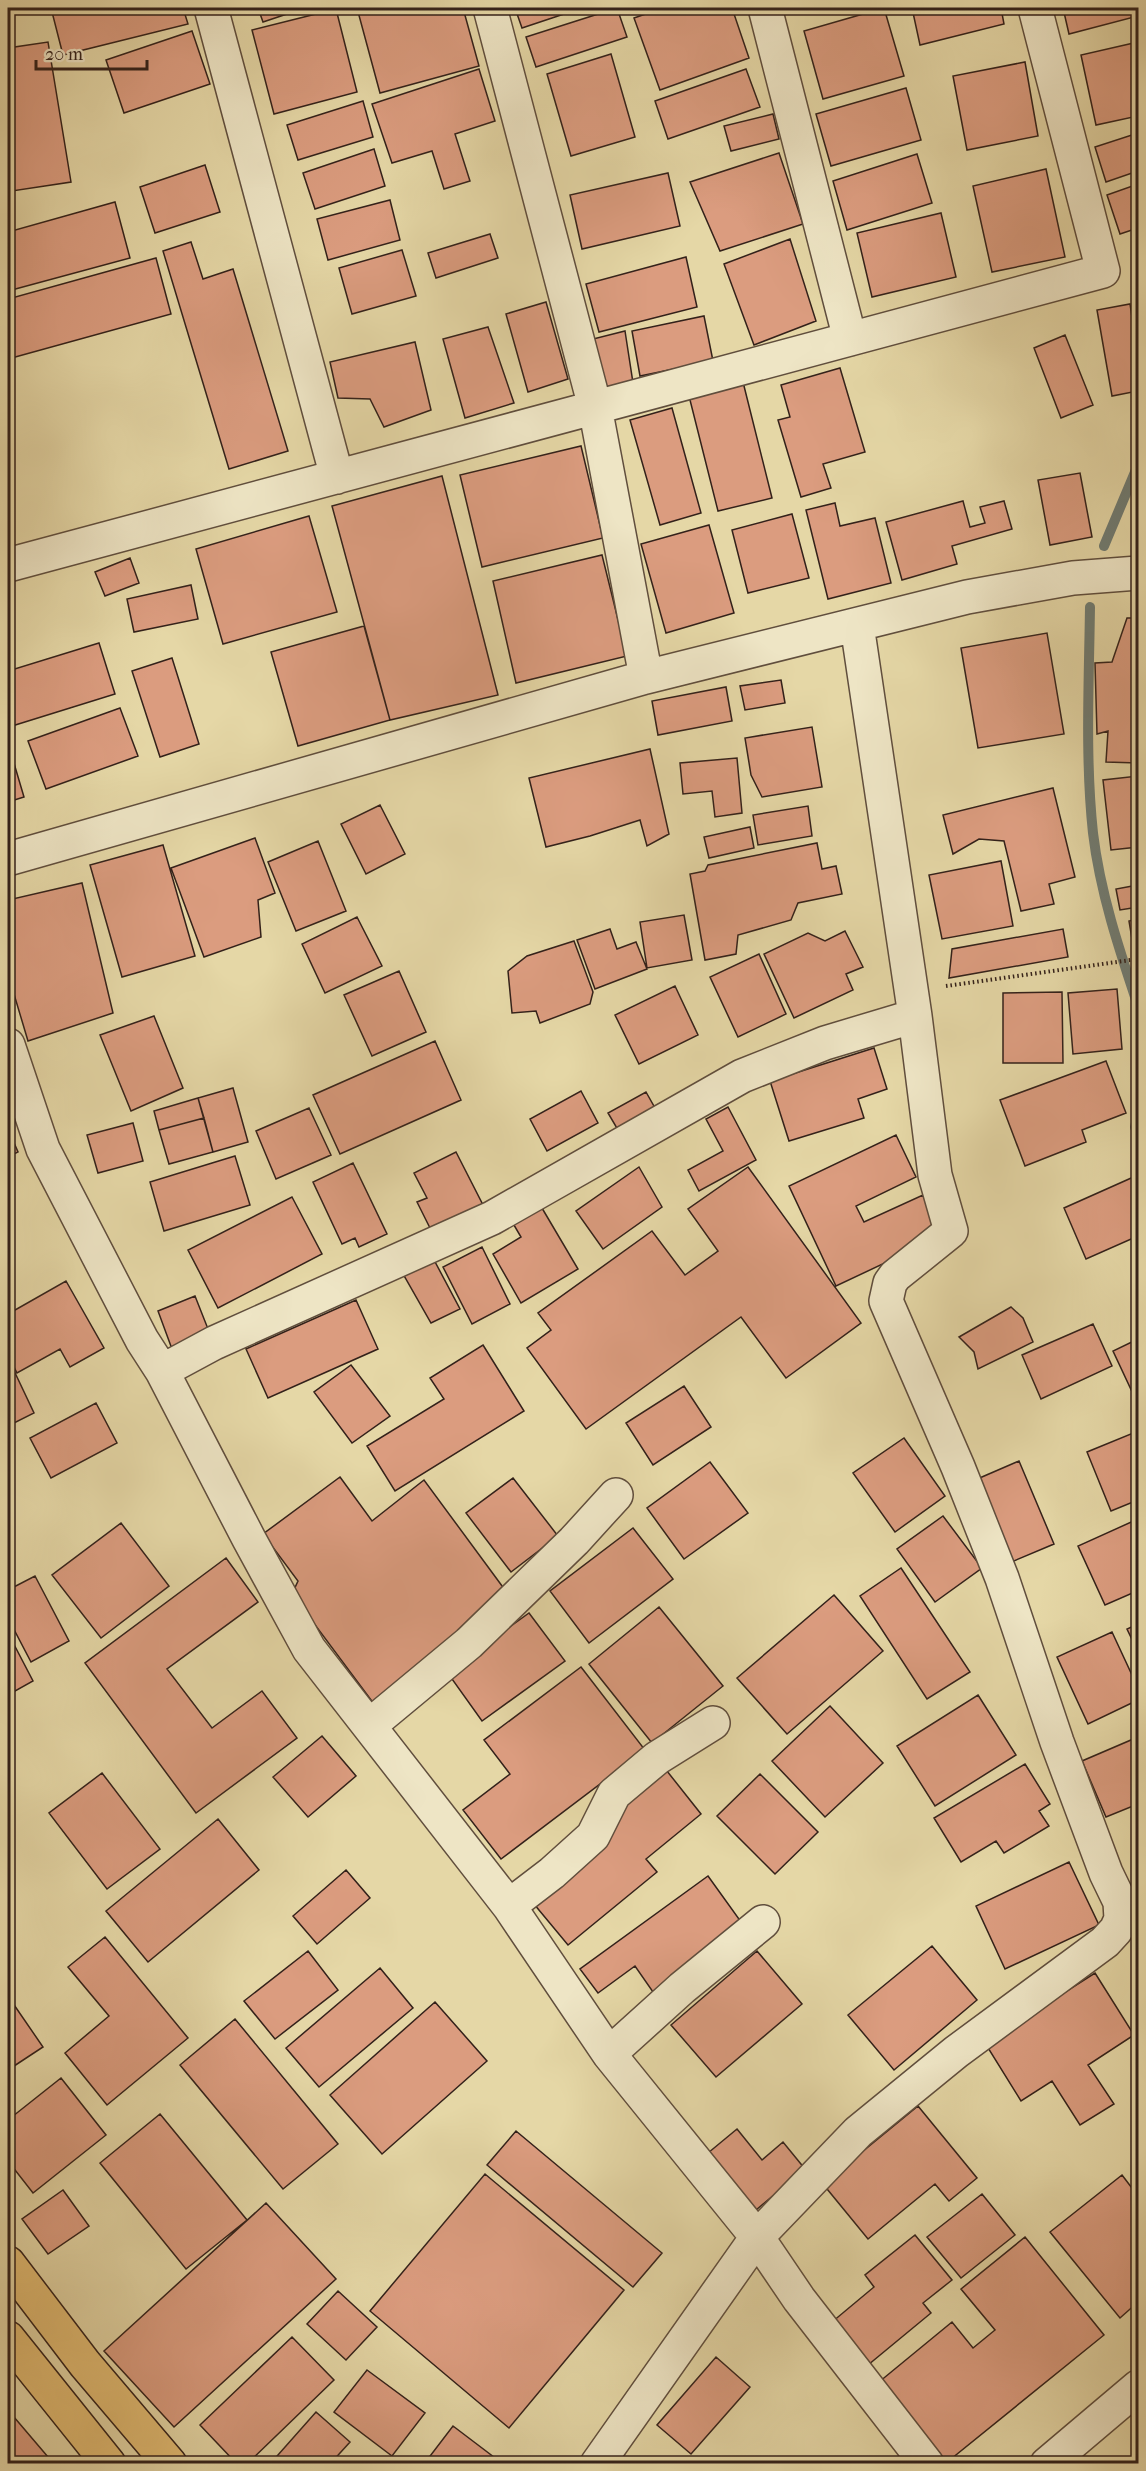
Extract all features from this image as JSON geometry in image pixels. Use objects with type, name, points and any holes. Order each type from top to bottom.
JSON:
[{"type":"main road","points":[[8,2263],[85,2364],[170,2463]]},
{"type":"main road","points":[[8,2338],[109,2463]]},
{"type":"street","points":[[211,8],[337,477]]},
{"type":"street","points":[[490,8],[595,407],[646,677]]},
{"type":"street","points":[[765,8],[850,339]]},
{"type":"street","points":[[8,565],[1103,271],[1035,8]]},
{"type":"street","points":[[8,858],[646,677],[967,597],[1073,578],[1138,573]]},
{"type":"street","points":[[597,2463],[757,2237],[858,2132],[956,2052],[1106,1942],[1116,1930],[1122,1913],[1057,1742],[1002,1578],[958,1467],[886,1301],[890,1283],[896,1276],[951,1231],[935,1175],[914,1003],[857,625]]},
{"type":"street","points":[[162,1371],[214,1343],[492,1218],[742,1076],[825,1043],[914,1003]]},
{"type":"street","points":[[8,1045],[43,1149],[142,1340],[162,1371],[309,1649],[509,1906],[609,2054],[757,2237],[799,2299],[927,2463]]},
{"type":"street","points":[[369,1726],[469,1643],[574,1541],[616,1495]]},
{"type":"street","points":[[509,1906],[593,1836],[614,1794],[657,1758],[713,1723]]},
{"type":"street","points":[[609,2054],[682,1988],[763,1922]]},
{"type":"street","points":[[1047,2463],[1138,2387]]},
{"type":"path","points":[[914,1003],[1138,959]]},
{"type":"building","points":[[51,8],[183,8],[188,24],[63,55]]},
{"type":"building","points":[[258,8],[305,8],[263,22]]},
{"type":"building","points":[[357,8],[463,8],[479,66],[380,93]]},
{"type":"building","points":[[515,8],[582,8],[522,28]]},
{"type":"building","points":[[617,8],[627,37],[536,67],[526,37]]},
{"type":"building","points":[[663,8],[732,8],[749,58],[660,90],[634,18]]},
{"type":"building","points":[[884,8],[904,76],[823,99],[804,31]]},
{"type":"building","points":[[912,8],[1001,8],[1004,24],[920,45]]},
{"type":"building","points":[[1063,8],[1138,8],[1138,16],[1069,34]]},
{"type":"building","points":[[336,9],[357,92],[274,114],[252,30]]},
{"type":"building","points":[[192,31],[210,84],[124,113],[106,60]]},
{"type":"building","points":[[48,42],[71,182],[12,191],[8,161],[8,48]]},
{"type":"building","points":[[1138,42],[1138,116],[1096,125],[1081,55]]},
{"type":"building","points":[[611,54],[635,137],[571,156],[547,74]]},
{"type":"building","points":[[1025,62],[1038,136],[967,150],[953,76]]},
{"type":"building","points":[[479,69],[495,121],[455,134],[470,181],[444,189],[432,151],[392,163],[372,104]]},
{"type":"building","points":[[746,69],[760,107],[668,139],[655,101]]},
{"type":"building","points":[[906,88],[921,140],[831,166],[816,114]]},
{"type":"building","points":[[363,101],[373,137],[298,160],[287,125]]},
{"type":"building","points":[[773,114],[779,139],[731,151],[724,126]]},
{"type":"building","points":[[1138,133],[1138,171],[1106,182],[1095,147]]},
{"type":"building","points":[[374,149],[385,186],[315,209],[303,173]]},
{"type":"building","points":[[779,153],[803,224],[720,251],[690,182]]},
{"type":"building","points":[[917,154],[932,203],[847,230],[833,181]]},
{"type":"building","points":[[205,165],[220,212],[155,233],[140,187]]},
{"type":"building","points":[[1046,169],[1065,257],[992,272],[973,186]]},
{"type":"building","points":[[668,173],[680,226],[582,249],[570,195]]},
{"type":"building","points":[[1138,184],[1138,228],[1120,234],[1107,195]]},
{"type":"building","points":[[390,200],[400,240],[328,260],[317,219]]},
{"type":"building","points":[[115,202],[130,258],[8,291],[8,232]]},
{"type":"building","points":[[941,213],[956,277],[872,297],[857,233]]},
{"type":"building","points":[[490,234],[498,258],[436,278],[428,253]]},
{"type":"building","points":[[790,239],[816,321],[754,345],[724,264]]},
{"type":"building","points":[[191,242],[203,279],[233,269],[288,451],[229,469],[163,251]]},
{"type":"building","points":[[402,250],[416,296],[352,314],[339,268]]},
{"type":"building","points":[[686,257],[697,307],[599,332],[586,284]]},
{"type":"building","points":[[156,258],[171,314],[8,359],[8,299]]},
{"type":"building","points":[[546,302],[568,379],[528,392],[506,314]]},
{"type":"building","points":[[1130,304],[1138,358],[1138,391],[1112,396],[1097,310]]},
{"type":"building","points":[[704,316],[713,361],[640,376],[632,331]]},
{"type":"building","points":[[488,327],[514,403],[465,418],[443,339]]},
{"type":"building","points":[[625,331],[633,383],[598,389],[593,339]]},
{"type":"building","points":[[1065,335],[1093,405],[1061,418],[1034,348]]},
{"type":"building","points":[[415,342],[431,410],[384,427],[370,399],[338,398],[330,362]]},
{"type":"building","points":[[840,368],[865,452],[823,464],[831,488],[801,497],[778,420],[790,417],[781,385]]},
{"type":"building","points":[[743,382],[772,498],[718,511],[689,396]]},
{"type":"building","points":[[672,408],[701,513],[660,525],[630,420]]},
{"type":"building","points":[[581,446],[603,538],[482,567],[460,475]]},
{"type":"building","points":[[1080,473],[1092,537],[1050,545],[1038,480]]},
{"type":"building","points":[[442,476],[498,695],[390,720],[332,506]]},
{"type":"building","points":[[963,501],[970,527],[985,523],[980,507],[1004,501],[1012,529],[952,546],[957,564],[902,580],[886,522]]},
{"type":"building","points":[[835,503],[840,526],[875,518],[891,583],[828,599],[806,510]]},
{"type":"building","points":[[792,514],[809,578],[748,593],[732,530]]},
{"type":"building","points":[[309,516],[337,612],[223,644],[196,549]]},
{"type":"building","points":[[709,525],[734,613],[666,633],[641,544]]},
{"type":"building","points":[[602,555],[627,656],[516,683],[493,581]]},
{"type":"building","points":[[130,558],[139,583],[105,596],[95,572]]},
{"type":"building","points":[[191,585],[198,619],[134,632],[127,599]]},
{"type":"building","points":[[1127,618],[1138,618],[1138,763],[1106,762],[1108,731],[1097,734],[1095,663],[1112,662]]},
{"type":"building","points":[[364,626],[390,720],[298,746],[271,652]]},
{"type":"building","points":[[1047,633],[1064,734],[978,748],[961,648]]},
{"type":"building","points":[[99,643],[115,694],[12,726],[8,712],[8,671]]},
{"type":"building","points":[[172,658],[199,744],[160,757],[132,671]]},
{"type":"building","points":[[781,680],[785,703],[745,710],[740,686]]},
{"type":"building","points":[[726,687],[732,721],[658,735],[652,701]]},
{"type":"building","points":[[120,708],[138,756],[46,789],[28,741]]},
{"type":"building","points":[[812,727],[822,787],[762,797],[751,775],[745,738]]},
{"type":"building","points":[[8,743],[24,797],[8,802]]},
{"type":"building","points":[[650,749],[669,834],[647,846],[640,820],[546,847],[529,778]]},
{"type":"building","points":[[737,758],[742,813],[715,817],[712,791],[683,794],[680,763]]},
{"type":"building","points":[[1138,776],[1138,847],[1111,850],[1103,780]]},
{"type":"building","points":[[1053,788],[1075,877],[1049,884],[1054,904],[1021,911],[1004,841],[979,839],[953,854],[943,815]]},
{"type":"building","points":[[380,805],[405,854],[366,874],[341,824]]},
{"type":"building","points":[[808,806],[812,836],[758,845],[753,815]]},
{"type":"building","points":[[750,827],[754,848],[709,858],[704,837]]},
{"type":"building","points":[[255,838],[275,893],[258,900],[261,937],[204,957],[171,868]]},
{"type":"building","points":[[318,841],[346,911],[296,931],[268,862]]},
{"type":"building","points":[[817,843],[822,869],[836,866],[842,894],[798,903],[791,920],[738,935],[736,954],[705,960],[690,874],[705,871],[708,865]]},
{"type":"building","points":[[163,845],[195,956],[122,977],[90,865]]},
{"type":"building","points":[[1001,861],[1013,926],[942,939],[929,875]]},
{"type":"building","points":[[82,883],[113,1013],[28,1041],[8,974],[8,900]]},
{"type":"building","points":[[1138,885],[1138,907],[1120,910],[1116,889]]},
{"type":"building","points":[[684,915],[692,960],[647,968],[640,922]]},
{"type":"building","points":[[357,917],[382,966],[325,993],[302,944]]},
{"type":"building","points":[[1138,919],[1138,950],[1134,951],[1129,921]]},
{"type":"building","points":[[610,929],[617,949],[636,942],[647,969],[595,989],[577,940]]},
{"type":"building","points":[[1063,929],[1068,957],[949,978],[952,949]]},
{"type":"building","points":[[845,931],[863,967],[846,974],[853,990],[794,1018],[764,954],[808,933],[825,941]]},
{"type":"building","points":[[574,941],[593,992],[590,1004],[540,1023],[536,1011],[512,1013],[508,971],[527,956]]},
{"type":"building","points":[[759,954],[786,1014],[738,1037],[710,977]]},
{"type":"building","points":[[399,971],[426,1032],[372,1056],[344,995]]},
{"type":"building","points":[[675,986],[698,1035],[639,1064],[615,1015]]},
{"type":"building","points":[[1117,989],[1122,1049],[1073,1054],[1068,993]]},
{"type":"building","points":[[1062,992],[1063,1063],[1003,1063],[1003,993]]},
{"type":"building","points":[[154,1016],[183,1088],[131,1111],[100,1035]]},
{"type":"building","points":[[435,1041],[461,1100],[340,1154],[313,1095]]},
{"type":"building","points":[[874,1048],[887,1089],[858,1099],[864,1118],[789,1141],[770,1081]]},
{"type":"building","points":[[1106,1061],[1126,1113],[1082,1130],[1086,1142],[1025,1166],[1000,1100]]},
{"type":"building","points":[[233,1088],[248,1142],[213,1152],[198,1098]]},
{"type":"building","points":[[581,1091],[598,1123],[547,1151],[530,1119]]},
{"type":"building","points":[[646,1092],[655,1108],[618,1130],[608,1113]]},
{"type":"building","points":[[198,1098],[204,1118],[159,1130],[154,1111]]},
{"type":"building","points":[[728,1107],[756,1160],[699,1191],[688,1170],[723,1151],[706,1119]]},
{"type":"building","points":[[309,1108],[331,1155],[276,1179],[256,1131]]},
{"type":"building","points":[[204,1118],[213,1152],[169,1164],[159,1130]]},
{"type":"building","points":[[133,1123],[143,1161],[98,1173],[87,1135]]},
{"type":"building","points":[[8,1129],[18,1152],[8,1157]]},
{"type":"building","points":[[896,1135],[916,1177],[856,1206],[864,1222],[923,1195],[942,1236],[836,1286],[789,1186]]},
{"type":"building","points":[[456,1152],[483,1205],[432,1232],[417,1202],[427,1198],[414,1173]]},
{"type":"building","points":[[235,1156],[250,1205],[164,1231],[150,1182]]},
{"type":"building","points":[[353,1163],[387,1234],[359,1247],[355,1238],[342,1244],[313,1182]]},
{"type":"building","points":[[639,1167],[662,1207],[603,1249],[576,1211]]},
{"type":"building","points":[[748,1167],[861,1323],[786,1378],[741,1317],[586,1429],[527,1348],[551,1330],[538,1313],[652,1231],[685,1275],[718,1251],[688,1209]]},
{"type":"building","points":[[1138,1175],[1138,1236],[1086,1259],[1064,1208]]},
{"type":"building","points":[[292,1197],[322,1254],[218,1308],[188,1250]]},
{"type":"building","points":[[539,1203],[578,1269],[521,1303],[493,1254],[521,1237],[511,1220]]},
{"type":"building","points":[[482,1247],[510,1304],[472,1324],[443,1267]]},
{"type":"building","points":[[433,1258],[460,1309],[431,1323],[402,1272]]},
{"type":"building","points":[[66,1281],[104,1348],[70,1367],[60,1349],[17,1373],[8,1355],[8,1314]]},
{"type":"building","points":[[195,1296],[210,1334],[172,1349],[158,1311]]},
{"type":"building","points":[[356,1300],[378,1349],[268,1398],[246,1349]]},
{"type":"building","points":[[1011,1307],[1023,1318],[1033,1342],[978,1369],[974,1352],[959,1337]]},
{"type":"building","points":[[1093,1324],[1112,1366],[1041,1399],[1022,1355]]},
{"type":"building","points":[[1138,1339],[1138,1397],[1135,1398],[1113,1351]]},
{"type":"building","points":[[483,1345],[524,1411],[395,1491],[367,1446],[444,1399],[430,1378]]},
{"type":"building","points":[[8,1358],[34,1413],[8,1426]]},
{"type":"building","points":[[351,1365],[390,1416],[352,1443],[314,1392]]},
{"type":"building","points":[[684,1386],[711,1427],[653,1465],[626,1423]]},
{"type":"building","points":[[96,1403],[117,1443],[51,1478],[30,1438]]},
{"type":"building","points":[[1138,1431],[1138,1500],[1111,1511],[1087,1452]]},
{"type":"building","points":[[904,1438],[945,1496],[895,1532],[853,1473]]},
{"type":"building","points":[[1019,1461],[1054,1544],[1009,1563],[975,1480]]},
{"type":"building","points":[[710,1462],[748,1513],[684,1559],[647,1508]]},
{"type":"building","points":[[340,1477],[372,1521],[424,1480],[505,1590],[374,1704],[292,1594],[298,1581],[263,1534]]},
{"type":"building","points":[[513,1478],[558,1536],[511,1572],[466,1513]]},
{"type":"building","points":[[943,1516],[982,1568],[935,1602],[897,1549]]},
{"type":"building","points":[[1138,1519],[1138,1594],[1137,1591],[1105,1605],[1078,1546]]},
{"type":"building","points":[[121,1523],[169,1586],[101,1638],[52,1575]]},
{"type":"building","points":[[633,1528],[673,1579],[589,1643],[550,1591]]},
{"type":"building","points":[[226,1558],[258,1602],[167,1669],[212,1728],[262,1691],[297,1738],[196,1813],[85,1663]]},
{"type":"building","points":[[901,1568],[970,1672],[927,1699],[860,1596]]},
{"type":"building","points":[[35,1576],[69,1641],[31,1662],[8,1618],[8,1590]]},
{"type":"building","points":[[834,1595],[883,1651],[787,1734],[737,1678]]},
{"type":"building","points":[[659,1607],[723,1686],[652,1743],[589,1664]]},
{"type":"building","points":[[529,1613],[565,1661],[482,1721],[447,1672]]},
{"type":"building","points":[[1138,1624],[1138,1652],[1127,1629]]},
{"type":"building","points":[[1112,1632],[1138,1688],[1138,1700],[1088,1724],[1057,1657]]},
{"type":"building","points":[[8,1633],[33,1681],[8,1695]]},
{"type":"building","points":[[581,1667],[645,1750],[501,1859],[463,1810],[510,1774],[484,1740]]},
{"type":"building","points":[[978,1695],[1016,1755],[935,1806],[897,1746]]},
{"type":"building","points":[[830,1706],[883,1763],[825,1817],[772,1761]]},
{"type":"building","points":[[322,1736],[356,1776],[308,1817],[273,1777]]},
{"type":"building","points":[[1138,1737],[1138,1804],[1106,1817],[1082,1761]]},
{"type":"building","points":[[1025,1764],[1050,1804],[1039,1811],[1049,1826],[1004,1853],[996,1841],[961,1862],[934,1818]]},
{"type":"building","points":[[663,1766],[701,1814],[646,1859],[657,1872],[568,1945],[529,1898]]},
{"type":"building","points":[[102,1773],[160,1849],[107,1889],[49,1813]]},
{"type":"building","points":[[760,1774],[818,1832],[775,1874],[717,1816]]},
{"type":"building","points":[[218,1819],[259,1870],[148,1962],[106,1911]]},
{"type":"building","points":[[1069,1862],[1099,1925],[1005,1969],[976,1906]]},
{"type":"building","points":[[346,1870],[370,1898],[317,1944],[293,1916]]},
{"type":"building","points":[[708,1876],[744,1926],[653,1992],[635,1966],[598,1993],[580,1969]]},
{"type":"building","points":[[105,1937],[188,2038],[107,2105],[65,2053],[109,2016],[68,1967]]},
{"type":"building","points":[[932,1946],[977,2000],[894,2070],[848,2015]]},
{"type":"building","points":[[308,1951],[338,1990],[275,2039],[244,2001]]},
{"type":"building","points":[[757,1951],[802,2004],[716,2077],[671,2025]]},
{"type":"building","points":[[380,1968],[413,2008],[319,2087],[286,2048]]},
{"type":"building","points":[[1095,1973],[1134,2035],[1088,2065],[1114,2104],[1080,2125],[1052,2081],[1021,2101],[985,2043]]},
{"type":"building","points":[[10,1999],[43,2047],[8,2070],[8,2001]]},
{"type":"building","points":[[435,2002],[487,2061],[382,2154],[330,2095]]},
{"type":"building","points":[[235,2019],[338,2144],[283,2189],[180,2065]]},
{"type":"building","points":[[61,2078],[106,2135],[33,2193],[8,2161],[8,2120]]},
{"type":"building","points":[[918,2106],[977,2178],[949,2201],[935,2184],[868,2239],[823,2184]]},
{"type":"building","points":[[160,2114],[247,2220],[186,2269],[100,2163]]},
{"type":"building","points":[[737,2129],[762,2160],[783,2142],[805,2169],[756,2210],[708,2153]]},
{"type":"building","points":[[516,2131],[662,2253],[633,2287],[487,2165]]},
{"type":"building","points":[[485,2174],[624,2290],[509,2428],[370,2311]]},
{"type":"building","points":[[1122,2175],[1138,2196],[1138,2302],[1120,2318],[1050,2232]]},
{"type":"building","points":[[63,2190],[89,2226],[48,2254],[22,2219]]},
{"type":"building","points":[[982,2194],[1015,2235],[961,2278],[927,2237]]},
{"type":"building","points":[[266,2203],[336,2279],[174,2427],[104,2351]]},
{"type":"building","points":[[915,2235],[952,2280],[923,2303],[931,2313],[868,2365],[832,2322],[874,2287],[865,2275]]},
{"type":"building","points":[[1025,2237],[1104,2335],[946,2463],[879,2382],[952,2322],[973,2348],[995,2330],[961,2289]]},
{"type":"building","points":[[338,2291],[377,2327],[346,2360],[307,2324]]},
{"type":"building","points":[[292,2337],[334,2380],[247,2464],[237,2464],[200,2425]]},
{"type":"building","points":[[716,2357],[750,2387],[691,2454],[657,2425]]},
{"type":"building","points":[[367,2370],[425,2413],[392,2456],[334,2412]]},
{"type":"building","points":[[8,2410],[54,2464],[8,2464]]},
{"type":"building","points":[[316,2412],[350,2442],[330,2464],[270,2464]]},
{"type":"building","points":[[453,2426],[503,2464],[424,2464]]},
{"type":"waterway","points":[[1104,546],[1138,465]]},
{"type":"waterway","points":[[1090,607],[1088,748],[1093,833],[1105,899],[1138,1006]]},
{"type":"waterway","points":[[1138,1115],[1135,1127],[1138,1134]]}]
